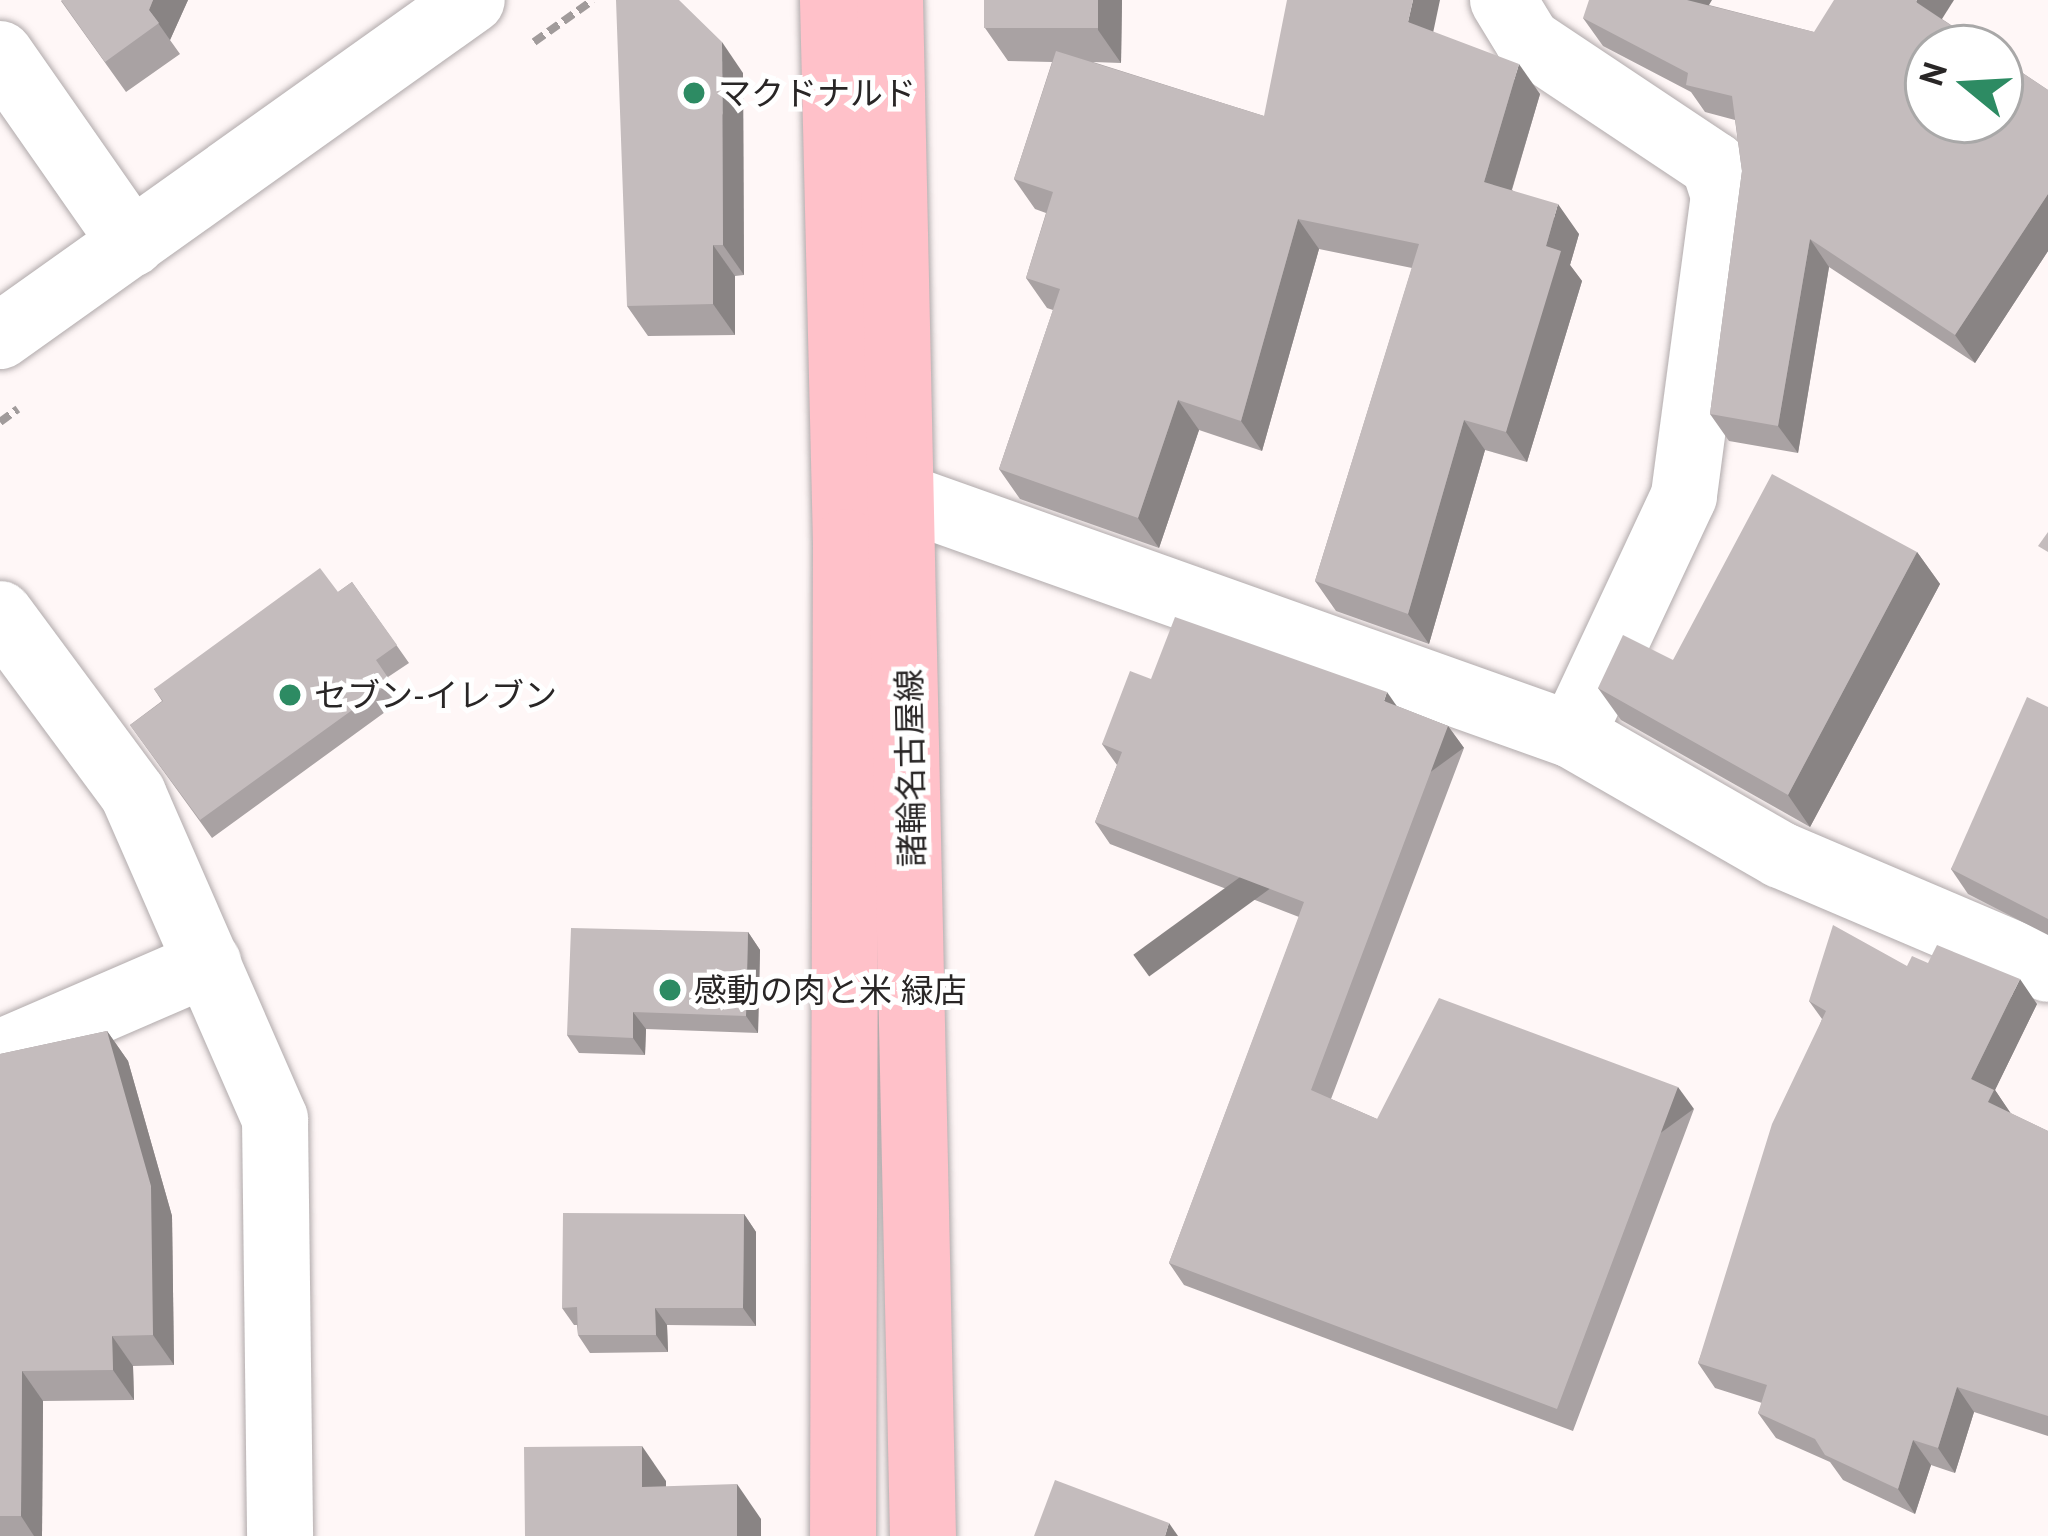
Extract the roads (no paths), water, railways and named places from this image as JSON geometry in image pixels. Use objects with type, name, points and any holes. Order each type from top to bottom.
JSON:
[{"type":"main road","name":"諸輪名古屋線","points":[[833,0],[846,542],[843,1536]]},
{"type":"main road","name":"諸輪名古屋線","points":[[890,0],[906,498],[923,1536]]},
{"type":"street","points":[[0,336],[472,0]]},
{"type":"street","points":[[1503,0],[1528,41],[1714,164],[1724,195],[1684,496],[1572,735]]},
{"type":"street","points":[[0,54],[132,242]]},
{"type":"street","points":[[906,498],[1572,735],[1780,855],[2048,969]]},
{"type":"street","points":[[0,614],[133,794],[275,1119],[280,1536]]},
{"type":"street","points":[[0,1053],[208,963]]},
{"type":"place","name":"マクドナルド","points":[[694,93]]},
{"type":"place","name":"セブン-イレブン","points":[[290,695]]},
{"type":"place","name":"感動の肉と米 緑店","points":[[670,990]]}]
